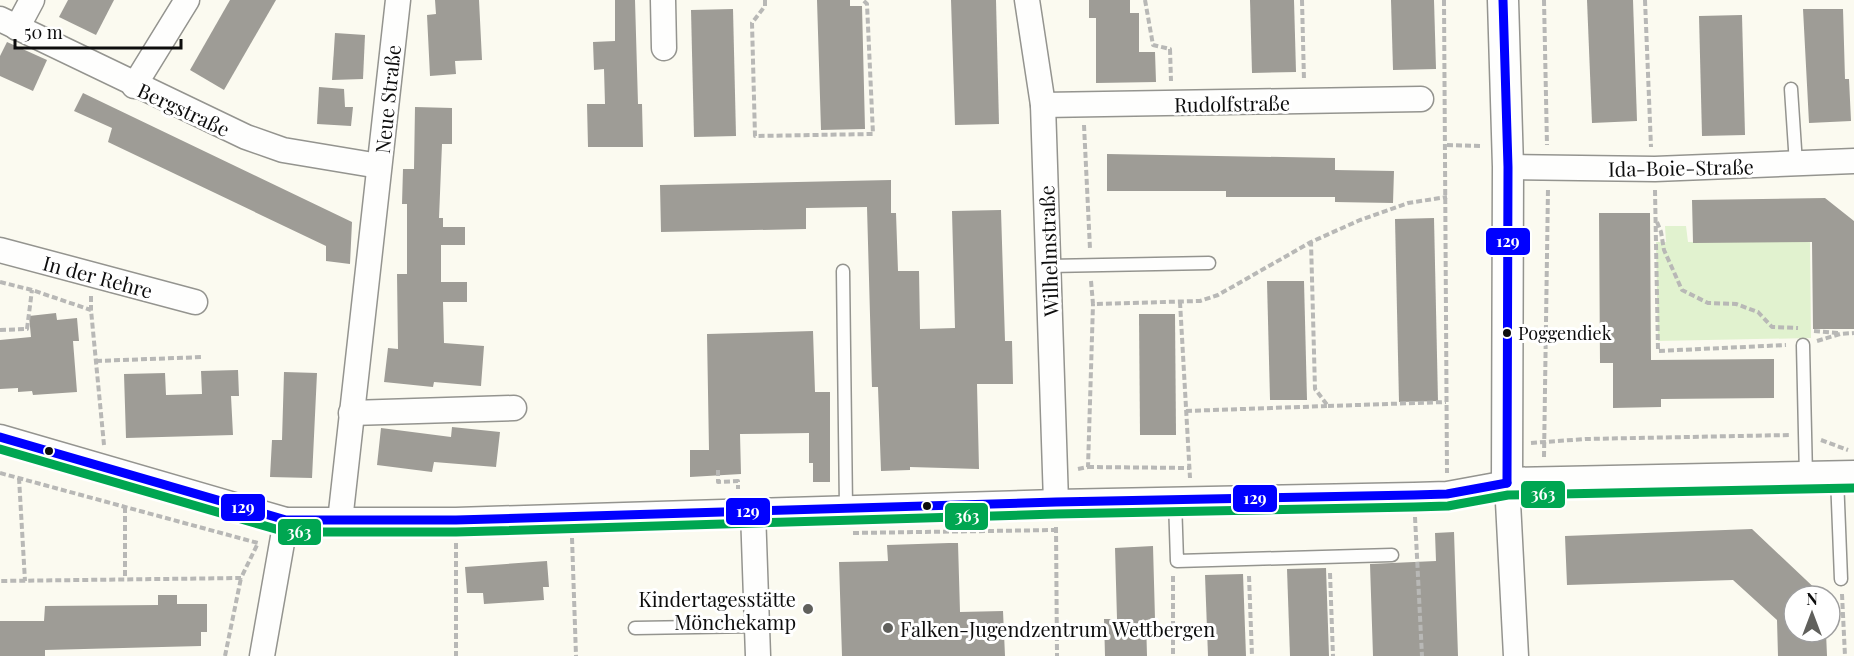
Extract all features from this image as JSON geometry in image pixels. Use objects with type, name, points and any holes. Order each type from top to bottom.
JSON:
[{"type":"street","points":[[9,24],[32,0]]},
{"type":"street","points":[[134,86],[187,0]]},
{"type":"street","name":"Neue Straße","points":[[340,521],[398,0]]},
{"type":"street","points":[[663,0],[664,48]]},
{"type":"street","name":"Wilhelmstraße","points":[[1027,0],[1043,105],[1056,502]]},
{"type":"street","points":[[1503,0],[1508,156],[1506,447],[1516,656]]},
{"type":"street","name":"Bergstraße","points":[[9,24],[134,86],[246,137],[283,150],[379,166]]},
{"type":"street","name":"Rudolfstraße","points":[[1043,105],[1421,99]]},
{"type":"street","name":"Ida-Boie-Straße","points":[[1508,156],[1548,168],[1655,169],[1854,161]]},
{"type":"street","name":"In der Rehre","points":[[0,250],[195,302]]},
{"type":"street","points":[[351,413],[514,408]]},
{"type":"street","points":[[0,437],[286,520],[456,520],[745,502],[846,508],[1414,495],[1447,494],[1507,483],[1846,477]]},
{"type":"street","points":[[745,502],[758,656]]},
{"type":"street","points":[[262,656],[286,520]]},
{"type":"lane","points":[[1791,89],[1796,164]]},
{"type":"lane","points":[[1050,266],[1209,263]]},
{"type":"lane","points":[[843,271],[846,508]]},
{"type":"lane","points":[[1803,345],[1806,477]]},
{"type":"lane","points":[[1841,579],[1846,477]]},
{"type":"lane","points":[[1183,500],[1177,561],[1392,555]]},
{"type":"lane","points":[[635,628],[757,626]]},
{"type":"path","points":[[765,0],[765,6],[752,23],[755,136],[873,134],[867,4],[863,0]]},
{"type":"path","points":[[1145,0],[1153,45],[1170,49],[1172,104]]},
{"type":"path","points":[[1302,0],[1305,102]]},
{"type":"path","points":[[1444,0],[1447,145],[1447,494]]},
{"type":"path","points":[[1544,0],[1548,168],[1545,483]]},
{"type":"path","points":[[1645,0],[1650,147],[1655,169],[1658,351],[1803,345],[1840,333]]},
{"type":"path","points":[[1083,105],[1093,304],[1088,468]]},
{"type":"path","points":[[1447,145],[1508,156]]},
{"type":"path","points":[[1093,304],[1200,301],[1218,295],[1311,242],[1360,220],[1408,203],[1447,196]]},
{"type":"path","points":[[1655,219],[1661,232],[1664,250],[1682,290],[1708,303],[1736,304],[1758,312],[1772,327],[1803,328]]},
{"type":"path","points":[[1311,242],[1315,389],[1328,406]]},
{"type":"path","points":[[0,282],[91,310],[105,449],[117,453],[114,470]]},
{"type":"path","points":[[0,330],[27,329],[32,290]]},
{"type":"path","points":[[1180,302],[1190,468],[1183,500]]},
{"type":"path","points":[[1815,331],[1854,333]]},
{"type":"path","points":[[96,362],[203,357]]},
{"type":"path","points":[[1186,411],[1446,402]]},
{"type":"path","points":[[1506,447],[1545,441],[1806,434],[1854,452]]},
{"type":"path","points":[[1055,477],[1072,469],[1190,468]]},
{"type":"path","points":[[718,470],[718,482],[738,481],[745,502]]},
{"type":"path","points":[[0,473],[258,543],[241,578],[225,656]]},
{"type":"path","points":[[19,478],[25,581]]},
{"type":"path","points":[[1414,495],[1422,656]]},
{"type":"path","points":[[1056,502],[1057,656]]},
{"type":"path","points":[[125,507],[125,579]]},
{"type":"path","points":[[456,520],[456,656]]},
{"type":"path","points":[[572,538],[576,656]]},
{"type":"path","points":[[1329,557],[1333,656]]},
{"type":"path","points":[[1248,559],[1252,656]]},
{"type":"path","points":[[1173,656],[1172,579],[1177,561]]},
{"type":"path","points":[[0,581],[241,578]]},
{"type":"path","points":[[1841,579],[1845,656]]},
{"type":"green space","points":[[1665,226],[1686,226],[1688,242],[1810,240],[1811,338],[1658,341],[1656,242],[1666,242]]},
{"type":"building","points":[[68,0],[114,0],[96,35],[59,17]]},
{"type":"building","points":[[230,0],[276,0],[224,90],[190,70]]},
{"type":"building","points":[[435,0],[479,0],[482,60],[455,61],[456,74],[430,76],[427,15],[436,14]]},
{"type":"building","points":[[615,0],[635,0],[638,104],[642,104],[643,147],[588,147],[587,104],[605,104],[604,69],[594,70],[593,42],[615,41]]},
{"type":"building","points":[[817,0],[850,0],[850,6],[862,6],[865,129],[821,130]]},
{"type":"building","points":[[951,0],[996,0],[999,124],[955,125]]},
{"type":"building","points":[[1089,0],[1130,0],[1130,13],[1139,13],[1139,52],[1155,52],[1156,82],[1096,83],[1096,18],[1089,18]]},
{"type":"building","points":[[1250,0],[1294,0],[1296,72],[1252,73]]},
{"type":"building","points":[[1391,0],[1434,0],[1436,69],[1393,70]]},
{"type":"building","points":[[1587,0],[1633,0],[1637,121],[1592,123]]},
{"type":"building","points":[[733,9],[736,136],[694,137],[691,10]]},
{"type":"building","points":[[1803,9],[1843,9],[1845,79],[1849,79],[1851,121],[1809,123]]},
{"type":"building","points":[[1742,15],[1745,135],[1702,136],[1699,16]]},
{"type":"building","points":[[335,33],[365,35],[363,79],[332,80]]},
{"type":"building","points":[[7,42],[47,60],[33,91],[0,76],[0,56]]},
{"type":"building","points":[[319,87],[344,89],[345,107],[353,107],[351,126],[317,124]]},
{"type":"building","points":[[83,93],[352,222],[350,264],[326,261],[326,246],[108,142],[112,128],[74,111]]},
{"type":"building","points":[[415,107],[452,108],[452,144],[442,144],[439,218],[443,218],[443,227],[465,227],[465,245],[441,245],[441,282],[467,282],[467,302],[443,302],[444,343],[484,346],[481,386],[434,382],[433,387],[384,382],[388,348],[398,349],[397,274],[407,274],[407,204],[402,204],[403,169],[414,169]]},
{"type":"building","points":[[1107,154],[1335,158],[1335,170],[1394,171],[1393,203],[1335,202],[1335,197],[1226,197],[1226,191],[1107,191]]},
{"type":"building","points":[[891,180],[891,213],[896,213],[898,271],[919,271],[920,329],[955,328],[952,211],[1001,210],[1005,341],[1012,341],[1013,384],[977,384],[979,469],[910,467],[910,470],[881,471],[878,387],[872,387],[867,207],[806,208],[806,229],[661,232],[660,185]]},
{"type":"building","points":[[1825,198],[1854,221],[1854,329],[1813,329],[1812,242],[1693,243],[1692,200]]},
{"type":"building","points":[[1599,213],[1650,213],[1651,360],[1774,359],[1774,398],[1661,399],[1661,407],[1613,408],[1613,363],[1600,363]]},
{"type":"building","points":[[1434,218],[1438,401],[1399,402],[1395,219]]},
{"type":"building","points":[[1267,281],[1304,281],[1307,400],[1270,400]]},
{"type":"building","points":[[56,313],[57,320],[77,318],[79,341],[73,341],[77,392],[33,395],[32,391],[18,392],[18,388],[0,389],[0,340],[31,337],[29,316]]},
{"type":"building","points":[[1139,314],[1175,314],[1176,435],[1140,435]]},
{"type":"building","points":[[813,331],[815,392],[830,392],[830,482],[813,482],[813,463],[809,463],[809,433],[740,434],[741,474],[690,477],[690,450],[709,450],[707,334]]},
{"type":"building","points":[[238,370],[239,396],[231,396],[233,435],[126,438],[124,374],[165,373],[166,395],[202,394],[201,371]]},
{"type":"building","points":[[284,372],[317,373],[312,478],[270,477],[272,440],[282,440]]},
{"type":"building","points":[[452,427],[500,432],[496,467],[434,462],[432,472],[377,465],[381,428],[451,437]]},
{"type":"building","points":[[1752,529],[1810,584],[1782,584],[1782,644],[1826,644],[1827,656],[1778,656],[1777,620],[1733,580],[1567,585],[1565,536]]},
{"type":"building","points":[[1454,532],[1458,656],[1373,656],[1370,564],[1436,561],[1435,533]]},
{"type":"building","points":[[958,543],[960,612],[1003,611],[1005,656],[842,656],[839,562],[888,561],[887,545]]},
{"type":"building","points":[[1153,546],[1155,619],[1146,620],[1147,656],[1105,656],[1104,619],[1117,619],[1115,548]]},
{"type":"building","points":[[547,561],[549,587],[543,587],[544,600],[484,604],[483,593],[467,593],[465,567]]},
{"type":"building","points":[[1326,568],[1329,656],[1290,656],[1287,569]]},
{"type":"building","points":[[1243,574],[1246,656],[1208,656],[1205,575]]},
{"type":"building","points":[[158,595],[177,595],[177,604],[207,604],[207,632],[201,632],[201,646],[45,650],[45,656],[0,656],[0,621],[44,621],[45,606],[158,605]]},
{"type":"transit line","name":"129","points":[[1503,0],[1508,167],[1507,483]]},
{"type":"transit line","name":"129","points":[[0,437],[286,520],[456,520],[1056,502],[1414,495],[1447,494],[1507,483]]},
{"type":"transit line","name":"363","points":[[0,449],[286,532],[456,532],[1056,514],[1414,507],[1448,506],[1508,495],[1854,488]]},
{"type":"place","name":"Poggendiek","points":[[1507,333]]},
{"type":"place","name":"Kindertagesstätte Mönchekamp","points":[[808,609]]},
{"type":"place","name":"Falken-Jugendzentrum Wettbergen","points":[[888,628]]}]
